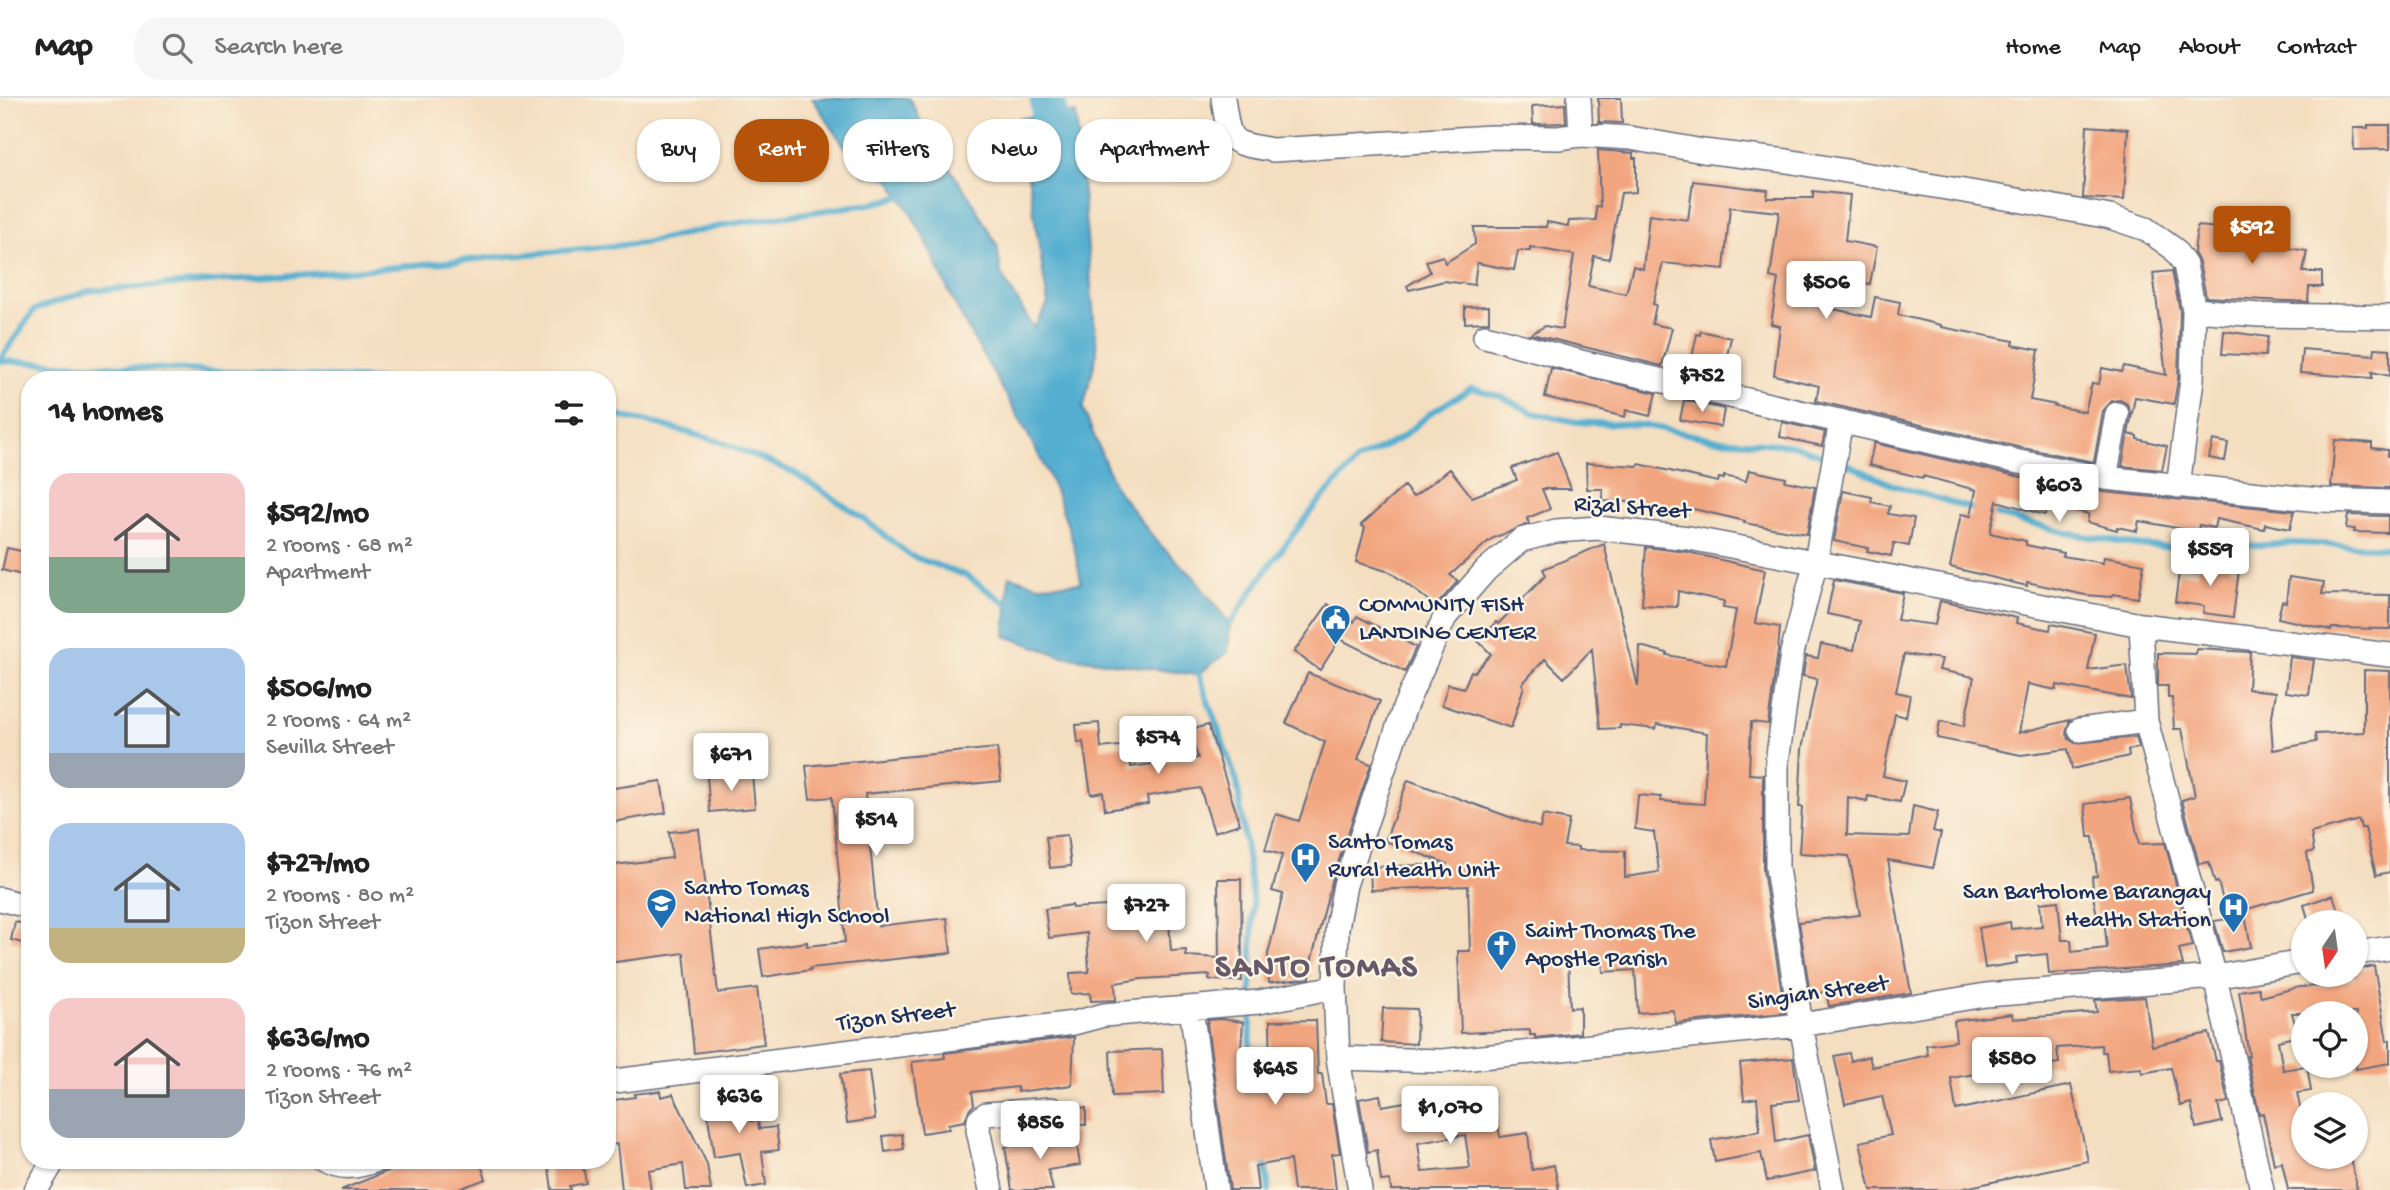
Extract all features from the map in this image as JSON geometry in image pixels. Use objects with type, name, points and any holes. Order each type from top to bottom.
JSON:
[{"type":"street","points":[[1223,98],[1228,133],[1240,144],[1273,150],[1491,137],[1558,138],[1581,135],[1630,138],[1703,151],[1787,161],[2110,217],[2146,229],[2174,249],[2185,265],[2194,310],[2192,380],[2178,486]]},
{"type":"street","points":[[1579,98],[1581,135]]},
{"type":"street","points":[[2194,310],[2390,317]]},
{"type":"street","points":[[1485,336],[1585,363],[2019,463],[2105,478],[2178,486],[2320,500],[2390,502]]},
{"type":"street","points":[[2105,478],[2117,414]]},
{"type":"street","points":[[1833,1190],[1801,1025],[1777,868],[1777,762],[1792,653],[1816,561],[1827,487],[1841,421]]},
{"type":"street","name":"Rizal Street","points":[[1360,1190],[1338,1058],[1335,987],[1337,928],[1345,884],[1396,732],[1446,617],[1486,570],[1521,540],[1556,531],[1598,528],[1689,538],[2141,625],[2390,655]]},
{"type":"street","points":[[2141,625],[2146,721],[2215,977],[2262,1190]]},
{"type":"street","points":[[2080,730],[2146,721]]},
{"type":"street","points":[[0,899],[21,905]]},
{"type":"street","points":[[2368,951],[2390,948]]},
{"type":"street","name":"Singian Street","points":[[1338,1058],[1442,1061],[1801,1025],[1986,995],[2215,977],[2291,964]]},
{"type":"street","name":"Tizon Street","points":[[616,1081],[1066,1024],[1104,1015],[1259,1002],[1335,987]]},
{"type":"street","points":[[1191,1008],[1216,1190]]},
{"type":"street","points":[[991,1190],[978,1130],[979,1120],[986,1114],[1052,1109]]},
{"type":"street","points":[[36,1190],[49,1169]]},
{"type":"water","points":[[812,98],[909,98],[920,119],[843,119],[843,144],[829,119],[826,119]]},
{"type":"water","points":[[1076,113],[1075,182],[1082,182],[1097,353],[1083,409],[1115,487],[1158,543],[1193,576],[1230,624],[1228,652],[1197,675],[1062,656],[1005,636],[1009,576],[1039,585],[1081,583],[1074,546],[1063,511],[1033,444],[960,314],[906,205],[891,182],[953,182],[953,173],[997,245],[1001,274],[1034,328],[1048,304],[1029,182],[1061,182],[1061,119],[1019,118]]},
{"type":"building","points":[[1598,98],[1621,98],[1622,123],[1599,122]]},
{"type":"building","points":[[1565,104],[1566,123],[1533,124],[1532,106]]},
{"type":"building","points":[[2368,125],[2390,125],[2390,149],[2354,150],[2353,128],[2368,128]]},
{"type":"building","points":[[2087,126],[2128,129],[2124,200],[2083,198]]},
{"type":"building","points":[[1598,150],[1633,153],[1633,158],[1636,158],[1636,192],[1621,193],[1609,259],[1594,256],[1588,286],[1626,294],[1633,266],[1643,269],[1649,215],[1688,220],[1693,181],[1768,190],[1767,198],[1813,198],[1813,191],[1850,195],[1845,241],[1877,247],[1870,284],[1840,279],[1833,309],[1871,317],[1875,297],[1900,302],[1898,315],[1941,327],[2014,341],[2013,345],[2039,350],[2030,400],[2055,406],[2085,412],[2092,383],[2099,384],[2102,368],[2122,372],[2124,366],[2166,375],[2153,273],[2172,271],[2180,311],[2178,379],[2174,404],[2135,397],[2128,434],[2137,436],[2137,439],[2167,446],[2162,470],[2122,466],[2131,416],[2127,404],[2120,400],[2112,401],[2103,411],[2094,462],[1816,401],[1819,386],[1774,375],[1780,326],[1771,324],[1778,279],[1770,277],[1779,212],[1730,207],[1724,269],[1663,263],[1653,304],[1656,305],[1652,324],[1672,328],[1662,366],[1531,334],[1545,326],[1562,329],[1574,255],[1530,247],[1530,251],[1518,251],[1514,270],[1477,263],[1474,285],[1444,281],[1409,290],[1407,286],[1430,272],[1426,261],[1443,256],[1445,263],[1475,244],[1474,227],[1546,227],[1547,222],[1568,226],[1569,221],[1596,220],[1596,206],[1600,207]]},
{"type":"building","points":[[2197,226],[2282,233],[2281,247],[2307,251],[2303,272],[2322,272],[2322,287],[2309,287],[2308,302],[2206,297],[2199,262],[2194,253]]},
{"type":"building","points":[[1489,306],[1489,322],[1465,323],[1465,307]]},
{"type":"building","points":[[1701,331],[1731,338],[1725,364],[1732,365],[1729,381],[1689,372],[1697,334],[1700,335]]},
{"type":"building","points":[[2224,331],[2268,337],[2265,356],[2222,354]]},
{"type":"building","points":[[2375,348],[2390,349],[2390,376],[2372,372],[2372,378],[2300,373],[2302,349],[2374,355]]},
{"type":"building","points":[[1551,368],[1656,393],[1650,416],[1626,410],[1625,417],[1545,397]]},
{"type":"building","points":[[1684,400],[1724,409],[1721,427],[1680,420]]},
{"type":"building","points":[[1782,422],[1825,432],[1822,446],[1780,437]]},
{"type":"building","points":[[2213,440],[2228,443],[2225,461],[2209,458]]},
{"type":"building","points":[[2335,440],[2372,443],[2372,448],[2387,450],[2387,456],[2390,456],[2390,488],[2331,486]]},
{"type":"building","points":[[1874,443],[2016,476],[2103,492],[2294,511],[2290,529],[2265,524],[2264,529],[2216,519],[2214,528],[2199,525],[2198,532],[2139,521],[2137,531],[2117,527],[2117,530],[2087,522],[2089,514],[2048,504],[2045,515],[1997,501],[1990,533],[2026,541],[2026,545],[2064,553],[2063,556],[2103,563],[2104,557],[2144,564],[2138,598],[2113,594],[2112,597],[2085,595],[2027,582],[2027,586],[1950,567],[1961,514],[1971,516],[1976,490],[1869,465]]},
{"type":"building","points":[[1557,452],[1571,489],[1542,489],[1550,509],[1527,518],[1529,524],[1491,539],[1450,575],[1458,581],[1436,606],[1390,572],[1356,562],[1365,528],[1361,525],[1404,486],[1413,497],[1450,469],[1472,497],[1517,480],[1512,468]]},
{"type":"building","points":[[1586,463],[1639,464],[1718,482],[1719,478],[1724,479],[1724,476],[1746,481],[1749,470],[1815,487],[1807,534],[1744,523],[1745,521],[1689,508],[1687,515],[1630,505],[1631,502],[1603,501],[1603,489],[1587,489]]},
{"type":"building","points":[[1843,491],[1872,497],[1871,502],[1890,506],[1888,514],[1914,518],[1909,546],[1894,543],[1891,556],[1834,541]]},
{"type":"building","points":[[2348,515],[2388,516],[2388,533],[2354,532],[2355,529],[2346,528]]},
{"type":"building","points":[[1604,544],[1638,687],[1640,646],[1667,655],[1726,666],[1736,610],[1723,608],[1724,601],[1678,591],[1677,607],[1642,605],[1646,547],[1687,552],[1765,570],[1755,623],[1780,627],[1768,724],[1751,722],[1749,774],[1763,775],[1763,870],[1785,1013],[1676,1023],[1673,1010],[1638,1013],[1635,970],[1603,972],[1602,957],[1568,958],[1570,1008],[1580,1007],[1580,1033],[1535,1038],[1535,1035],[1530,1035],[1530,1030],[1461,1033],[1458,951],[1470,951],[1468,886],[1371,890],[1370,867],[1448,864],[1385,841],[1408,780],[1540,828],[1543,815],[1569,820],[1564,846],[1578,847],[1578,850],[1625,851],[1625,877],[1659,872],[1654,832],[1635,829],[1638,795],[1661,797],[1661,801],[1704,804],[1707,733],[1657,724],[1656,729],[1620,725],[1620,728],[1600,729],[1592,649],[1564,678],[1545,659],[1522,684],[1524,686],[1511,728],[1442,705],[1448,684],[1464,688],[1471,671],[1474,672],[1491,654],[1478,641],[1546,575],[1543,569]]},
{"type":"building","points":[[7,548],[21,551],[21,575],[2,570]]},
{"type":"building","points":[[2210,560],[2230,563],[2230,569],[2239,570],[2233,617],[2203,613],[2204,606],[2175,602],[2179,573],[2197,574],[2199,564],[2209,566]]},
{"type":"building","points":[[2289,577],[2324,582],[2322,594],[2390,595],[2390,629],[2331,630],[2278,618],[2282,601],[2286,602]]},
{"type":"building","points":[[1834,580],[1903,593],[1897,620],[1935,625],[1940,601],[2017,618],[2016,623],[2050,630],[2051,624],[2095,633],[2088,670],[2127,665],[2131,699],[2057,685],[2056,690],[2028,684],[2019,733],[2070,720],[2066,733],[2075,743],[2136,737],[2139,748],[2128,750],[2129,756],[2072,769],[2068,749],[2021,755],[1937,738],[1940,721],[1964,726],[1974,677],[1939,670],[1942,659],[1904,654],[1896,692],[1910,695],[1906,717],[1895,714],[1883,776],[1905,781],[1900,802],[1868,796],[1867,801],[1848,797],[1847,835],[1909,837],[1913,806],[1938,812],[1933,831],[1941,833],[1933,868],[1888,860],[1911,993],[1829,1006],[1826,992],[1810,994],[1799,922],[1860,915],[1849,856],[1799,853],[1802,807],[1799,807],[1802,749],[1817,679],[1803,676],[1806,656],[1818,658],[1821,644],[1854,650],[1860,621],[1827,614]]},
{"type":"building","points":[[1328,604],[1354,622],[1357,616],[1416,647],[1405,672],[1340,639],[1320,670],[1294,652]]},
{"type":"building","points":[[2197,649],[2250,652],[2248,689],[2276,692],[2271,723],[2273,750],[2316,742],[2315,734],[2364,732],[2364,670],[2390,671],[2390,872],[2376,875],[2365,828],[2361,828],[2359,820],[2311,833],[2314,851],[2307,853],[2313,890],[2244,910],[2251,947],[2223,952],[2214,921],[2228,919],[2218,882],[2215,883],[2209,862],[2199,864],[2182,800],[2195,796],[2182,729],[2174,729],[2172,698],[2168,698],[2168,686],[2158,686],[2158,653],[2196,654]]},
{"type":"building","points":[[2290,657],[2314,660],[2309,695],[2286,692]]},
{"type":"building","points":[[1308,673],[1380,701],[1358,759],[1371,764],[1332,881],[1310,966],[1310,978],[1269,983],[1268,954],[1283,894],[1272,891],[1282,855],[1265,850],[1276,814],[1299,821],[1325,742],[1286,723]]},
{"type":"building","points":[[1099,723],[1101,748],[1128,745],[1131,767],[1198,758],[1189,730],[1208,725],[1240,824],[1214,832],[1200,788],[1147,796],[1148,804],[1105,810],[1103,792],[1091,794],[1083,742],[1078,743],[1076,725]]},
{"type":"building","points":[[997,748],[1001,781],[865,794],[878,926],[947,918],[951,953],[810,968],[811,970],[763,977],[759,949],[807,942],[807,946],[845,942],[832,797],[810,799],[806,766]]},
{"type":"building","points":[[752,774],[755,808],[710,812],[707,777]]},
{"type":"building","points":[[661,781],[666,813],[616,821],[616,788]]},
{"type":"building","points":[[2130,798],[2139,844],[2165,843],[2192,946],[2179,949],[2183,965],[2049,974],[2047,954],[2016,957],[2017,963],[1985,968],[1979,928],[2010,922],[2011,929],[2042,926],[2040,903],[2058,901],[2062,940],[2071,940],[2072,952],[2107,948],[2104,918],[2098,919],[2094,901],[2092,877],[2097,876],[2093,837],[2088,837],[2085,804]]},
{"type":"building","points":[[699,829],[718,993],[757,988],[764,1044],[694,1053],[684,953],[616,962],[616,865],[672,858],[669,832]]},
{"type":"building","points":[[1067,835],[1071,866],[1050,868],[1046,837]]},
{"type":"building","points":[[1218,879],[1241,879],[1242,981],[1209,980],[1210,975],[1141,979],[1115,983],[1116,1000],[1091,1001],[1090,993],[1071,994],[1070,973],[1089,972],[1087,933],[1049,938],[1045,909],[1072,905],[1072,908],[1107,906],[1107,910],[1168,907],[1171,951],[1186,950],[1186,956],[1219,958]]},
{"type":"building","points":[[2333,895],[2338,910],[2305,910],[2304,905]]},
{"type":"building","points":[[15,922],[21,923],[21,943],[11,940]]},
{"type":"building","points":[[2374,966],[2387,1041],[2390,1040],[2390,1063],[2368,1067],[2368,1001],[2291,1001],[2291,1038],[2278,1041],[2283,1070],[2291,1069],[2291,1078],[2309,1078],[2311,1091],[2291,1092],[2291,1169],[2353,1169],[2357,1190],[2288,1190],[2282,1162],[2274,1164],[2263,1113],[2259,1114],[2247,1056],[2239,991],[2259,988],[2261,997],[2299,987],[2368,987],[2368,967]]},
{"type":"building","points":[[2145,997],[2152,1046],[2209,1033],[2216,1061],[2219,1061],[2228,1102],[2218,1104],[2222,1122],[2196,1128],[2191,1103],[2180,1106],[2171,1068],[2142,1073],[2141,1068],[2108,1071],[2106,1052],[2102,1052],[2101,1045],[2057,1048],[2059,1063],[2026,1068],[2025,1055],[1973,1062],[1975,1074],[1951,1078],[1956,1110],[2071,1085],[2088,1161],[1956,1190],[1871,1190],[1860,1142],[1891,1135],[1882,1096],[1845,1104],[1834,1056],[1849,1053],[1851,1061],[1869,1056],[1872,1067],[1928,1055],[1926,1045],[1956,1041],[1954,1021],[2012,1014],[2013,1019],[2097,1012],[2095,1000]]},
{"type":"building","points":[[1383,1008],[1417,1009],[1416,1044],[1381,1042]]},
{"type":"building","points":[[1208,1020],[1243,1022],[1238,1086],[1271,1081],[1270,1021],[1316,1020],[1318,1074],[1322,1074],[1326,1104],[1332,1104],[1340,1153],[1332,1154],[1336,1190],[1294,1190],[1290,1160],[1255,1166],[1258,1190],[1230,1190],[1207,1025]]},
{"type":"building","points":[[1074,1037],[1072,1085],[1018,1092],[1017,1087],[972,1092],[974,1105],[965,1121],[948,1124],[949,1129],[922,1133],[912,1062],[945,1058],[944,1053]]},
{"type":"building","points":[[1162,1049],[1164,1094],[1112,1096],[1110,1051]]},
{"type":"building","points":[[1793,1058],[1799,1100],[1772,1103],[1776,1142],[1808,1135],[1815,1171],[1767,1181],[1761,1153],[1715,1162],[1711,1140],[1760,1131],[1757,1098],[1744,1100],[1740,1063]]},
{"type":"building","points":[[869,1071],[875,1119],[847,1123],[840,1074]]},
{"type":"building","points":[[728,1087],[730,1104],[748,1101],[751,1121],[758,1120],[759,1129],[776,1127],[779,1150],[762,1152],[766,1185],[747,1188],[740,1153],[714,1157],[704,1090]]},
{"type":"building","points":[[1492,1089],[1500,1137],[1528,1133],[1532,1170],[1554,1165],[1559,1190],[1391,1190],[1390,1180],[1381,1181],[1377,1150],[1368,1152],[1359,1099],[1380,1095],[1382,1106]],"holes":[[[1465,1135],[1470,1168],[1422,1172],[1418,1143]]]},
{"type":"building","points":[[660,1091],[661,1097],[673,1094],[707,1164],[711,1190],[686,1190],[683,1164],[648,1170],[651,1190],[622,1190],[616,1144],[616,1100],[635,1097],[634,1094]]},
{"type":"building","points":[[1067,1107],[1086,1108],[1086,1125],[1066,1124]]},
{"type":"building","points":[[1075,1133],[1080,1165],[1048,1170],[1053,1190],[1012,1190],[1005,1147]]},
{"type":"building","points":[[902,1134],[904,1149],[885,1152],[883,1136]]},
{"type":"building","points":[[393,1169],[482,1169],[486,1179],[456,1190],[341,1190]]},
{"type":"building","points":[[549,1169],[584,1169],[586,1183],[570,1186],[571,1190],[552,1190]]},
{"type":"waterway","points":[[1048,98],[1050,119]]},
{"type":"waterway","points":[[0,360],[34,310],[88,291],[373,269],[644,243],[730,224],[875,203],[907,195]]},
{"type":"waterway","points":[[0,361],[208,371]]},
{"type":"waterway","points":[[1223,627],[1230,624],[1269,566],[1316,505],[1358,460],[1401,438],[1432,412],[1472,388],[1502,397],[1533,413],[1577,422],[1643,425],[1718,440],[1792,445],[1828,457]]},
{"type":"waterway","points":[[616,416],[654,423],[721,442],[795,473],[860,516],[911,556],[967,576],[1007,604],[1015,606]]},
{"type":"waterway","points":[[1839,460],[1890,484],[1959,505],[2067,533],[2137,545],[2190,549],[2299,543],[2390,548]]},
{"type":"waterway","points":[[1197,670],[1237,782],[1253,902],[1251,997]]},
{"type":"waterway","points":[[1251,1008],[1250,1062],[1254,1091]]},
{"type":"waterway","points":[[1264,1157],[1269,1190]]},
{"type":"place","name":"COMMUNITY FISH LANDING CENTER","points":[[1336,647]]},
{"type":"place","name":"Santo Tomas Rural Health Unit","points":[[1305,884]]},
{"type":"place","name":"Santo Tomas National High School","points":[[661,930]]},
{"type":"place","name":"San Bartolome Barangay Health Station","points":[[2234,934]]},
{"type":"place","name":"Saint Thomas The Apostle Parish","points":[[1502,973]]},
{"type":"district","name":"SANTO TOMAS","points":[[1317,969]]}]
